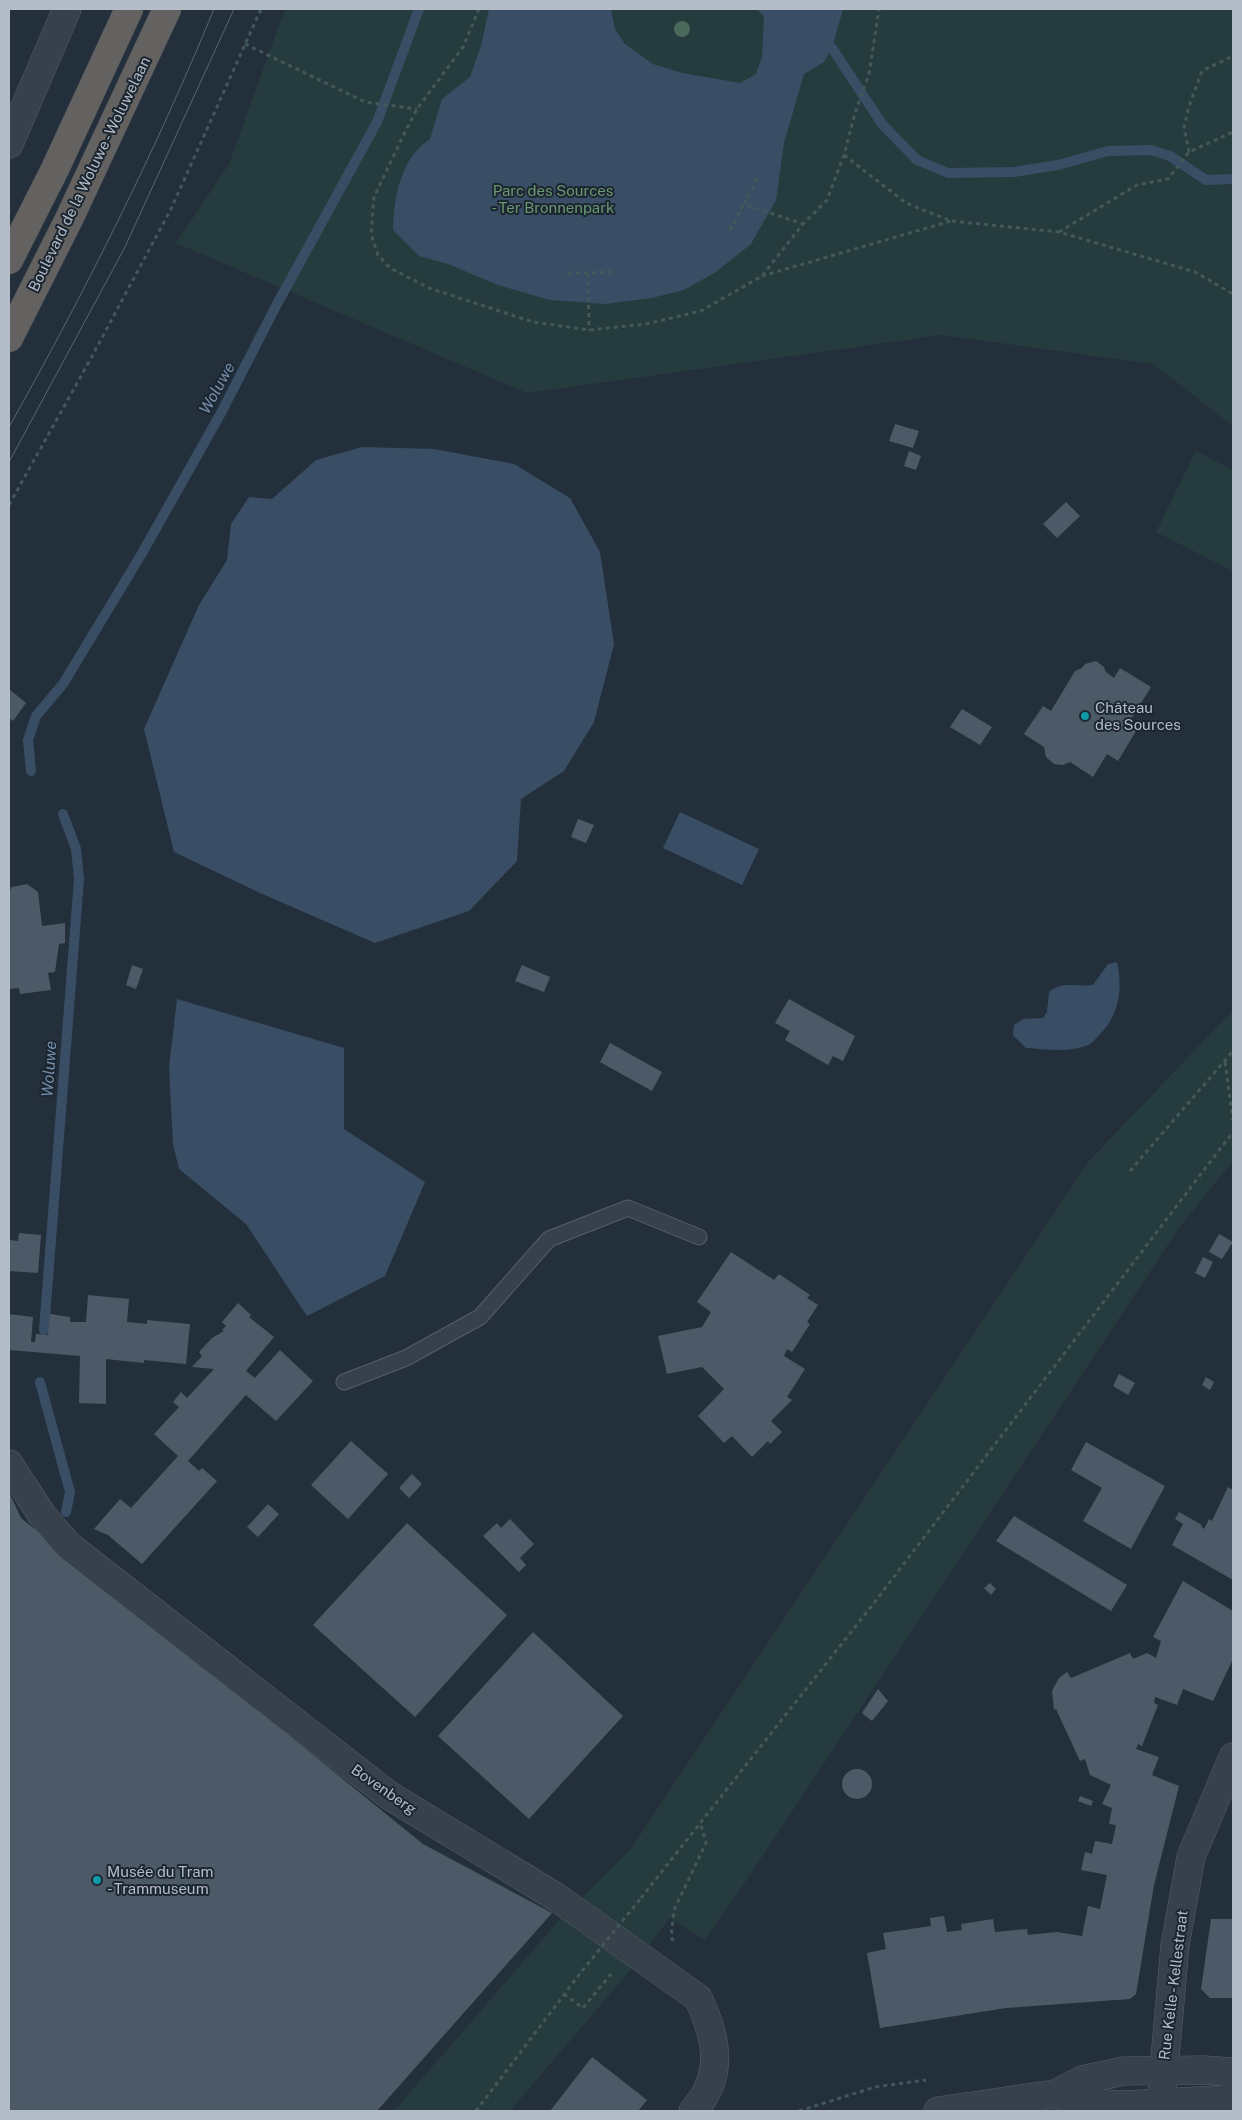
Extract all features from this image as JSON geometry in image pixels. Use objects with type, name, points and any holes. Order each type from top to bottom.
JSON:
[{"type":"highway","points":[[9,260],[55,169],[129,9]]},
{"type":"highway","name":"Boulevard de la Woluwe - Woluwelaan","points":[[9,338],[69,219],[166,9]]},
{"type":"street","points":[[9,144],[67,9]]},
{"type":"street","name":"Bovenberg","points":[[9,1464],[42,1515],[69,1546],[390,1796],[556,1897],[698,1998],[710,2023],[714,2054],[712,2083],[693,2111]]},
{"type":"street","name":"Rue Kelle - Kellestraat","points":[[1161,2103],[1175,1945],[1191,1857],[1233,1757]]},
{"type":"street","points":[[1050,2100],[1082,2080],[1124,2071],[1204,2070],[1233,2072]]},
{"type":"street","points":[[938,2111],[1050,2100],[1086,2103],[1161,2103],[1233,2099]]},
{"type":"lane","points":[[344,1382],[406,1358],[480,1317],[549,1239],[628,1208],[699,1237]]},
{"type":"path","points":[[9,505],[171,209],[261,9]]},
{"type":"path","points":[[479,9],[463,47],[417,109],[374,197],[371,234],[378,256],[390,268],[429,288],[479,306],[533,322],[589,330],[646,324],[701,311],[762,276],[951,221]]},
{"type":"path","points":[[762,276],[803,224],[827,200],[844,155],[855,112],[869,74],[879,9]]},
{"type":"path","points":[[245,44],[365,102],[417,109]]},
{"type":"path","points":[[1189,152],[1184,128],[1189,106],[1202,71],[1233,56]]},
{"type":"path","points":[[1059,232],[1137,185],[1168,179],[1189,152],[1233,132]]},
{"type":"path","points":[[844,155],[906,203],[951,221],[1059,232],[1195,272],[1233,294]]},
{"type":"path","points":[[730,230],[757,179]]},
{"type":"path","points":[[744,204],[774,216],[803,224]]},
{"type":"path","points":[[568,273],[612,272]]},
{"type":"path","points":[[588,273],[589,330]]},
{"type":"path","points":[[1130,1171],[1233,1051]]},
{"type":"path","points":[[1224,1061],[1233,1121]]},
{"type":"path","points":[[476,2111],[582,1971],[700,1825],[874,1603],[1233,1132]]},
{"type":"path","points":[[675,1946],[671,1937],[674,1910],[706,1843],[700,1825]]},
{"type":"path","points":[[564,1994],[583,2008],[631,1951]]},
{"type":"green space","name":"Parc des Sources - Ter Bronnenpark","points":[[285,9],[1233,9],[1233,426],[1153,364],[942,335],[527,393],[176,243],[229,164]]},
{"type":"green space","points":[[1196,451],[1233,470],[1233,571],[1156,532]]},
{"type":"green space","points":[[1233,1010],[1233,1161],[1179,1228],[705,1940],[670,1918],[623,1979],[510,2111],[394,2111],[561,1918],[630,1850],[1088,1162]]},
{"type":"water","points":[[489,9],[611,9],[615,29],[625,44],[653,64],[682,73],[740,83],[756,74],[762,57],[764,17],[757,9],[843,9],[832,48],[824,62],[804,74],[784,143],[776,200],[751,244],[716,272],[684,290],[652,298],[605,304],[550,300],[498,285],[448,264],[419,256],[393,230],[397,192],[405,168],[420,147],[430,139],[442,99],[470,77],[481,46]]},
{"type":"water","points":[[362,447],[434,449],[514,464],[570,498],[600,552],[614,644],[594,722],[564,771],[521,799],[517,861],[469,911],[375,943],[260,893],[174,852],[144,729],[199,605],[227,560],[231,524],[249,497],[272,499],[316,460]]},
{"type":"water","points":[[680,812],[759,849],[742,885],[663,848]]},
{"type":"water","points":[[1117,962],[1120,982],[1118,1001],[1112,1019],[1091,1043],[1066,1050],[1026,1048],[1013,1035],[1014,1025],[1023,1019],[1043,1018],[1047,1012],[1049,992],[1064,985],[1093,985],[1108,964]]},
{"type":"water","points":[[177,999],[344,1048],[344,1129],[425,1182],[385,1276],[307,1316],[246,1224],[179,1169],[173,1144],[169,1067]]},
{"type":"building","points":[[895,424],[919,431],[913,448],[889,441]]},
{"type":"building","points":[[909,451],[921,456],[916,470],[904,466]]},
{"type":"building","points":[[1066,502],[1080,516],[1057,538],[1043,524]]},
{"type":"building","name":"Château des Sources","points":[[1096,661],[1114,678],[1120,668],[1151,687],[1130,721],[1139,726],[1118,761],[1107,754],[1093,777],[1070,762],[1063,765],[1054,764],[1046,757],[1044,747],[1024,734],[1043,706],[1051,711],[1075,671],[1082,668],[1085,664]]},
{"type":"building","points":[[9,689],[26,703],[13,721],[9,718]]},
{"type":"building","points":[[962,709],[992,727],[980,745],[950,727]]},
{"type":"building","points":[[578,819],[594,825],[586,843],[571,837]]},
{"type":"building","points":[[27,884],[38,892],[42,926],[65,923],[65,943],[59,944],[55,972],[48,973],[51,990],[20,994],[19,988],[9,989],[9,891],[12,887]]},
{"type":"building","points":[[132,965],[143,969],[136,989],[126,985]]},
{"type":"building","points":[[522,965],[550,977],[544,992],[515,981]]},
{"type":"building","points":[[789,999],[855,1036],[843,1061],[833,1056],[828,1065],[785,1040],[790,1031],[775,1023]]},
{"type":"building","points":[[610,1043],[662,1072],[652,1091],[600,1062]]},
{"type":"building","points":[[19,1233],[41,1235],[38,1273],[9,1271],[9,1240],[18,1241]]},
{"type":"building","points":[[1219,1234],[1233,1242],[1222,1259],[1209,1252]]},
{"type":"building","points":[[731,1252],[774,1280],[779,1274],[810,1295],[807,1298],[818,1305],[807,1322],[810,1324],[792,1352],[787,1349],[784,1356],[805,1369],[787,1397],[792,1400],[771,1421],[782,1432],[770,1444],[768,1441],[752,1457],[732,1436],[724,1443],[698,1416],[724,1389],[702,1367],[667,1374],[658,1336],[702,1327],[711,1312],[697,1302]]},
{"type":"building","points":[[1203,1257],[1213,1262],[1205,1278],[1195,1273]]},
{"type":"building","points":[[88,1295],[129,1299],[127,1322],[147,1324],[147,1320],[190,1324],[186,1364],[144,1360],[144,1363],[106,1359],[106,1404],[79,1403],[80,1356],[9,1350],[9,1314],[33,1317],[31,1342],[35,1342],[36,1334],[48,1335],[50,1314],[70,1317],[70,1322],[86,1322]]},
{"type":"building","points":[[238,1303],[251,1315],[249,1317],[274,1337],[246,1371],[255,1378],[280,1350],[313,1381],[276,1421],[246,1395],[188,1461],[199,1471],[202,1468],[217,1481],[142,1564],[108,1535],[94,1529],[120,1499],[131,1508],[178,1456],[154,1434],[179,1407],[173,1402],[181,1392],[187,1398],[214,1369],[192,1367],[202,1356],[199,1352],[212,1338],[224,1331],[222,1330],[226,1326],[222,1322]]},
{"type":"building","points":[[1119,1374],[1135,1383],[1128,1395],[1113,1386]]},
{"type":"building","points":[[1206,1377],[1214,1382],[1210,1390],[1202,1385]]},
{"type":"building","points":[[351,1441],[388,1474],[348,1519],[311,1485]]},
{"type":"building","points":[[1086,1442],[1165,1486],[1131,1549],[1083,1521],[1102,1488],[1071,1470]]},
{"type":"building","points":[[412,1474],[422,1484],[409,1498],[399,1488]]},
{"type":"building","points":[[1228,1487],[1233,1490],[1233,1580],[1172,1545],[1183,1524],[1175,1519],[1179,1512],[1202,1525],[1204,1529],[1209,1519],[1212,1521]]},
{"type":"building","points":[[9,1492],[21,1518],[423,1844],[552,1913],[377,2111],[9,2111]]},
{"type":"building","points":[[268,1504],[279,1514],[258,1537],[247,1527]]},
{"type":"building","points":[[1014,1516],[1127,1585],[1111,1611],[996,1541]]},
{"type":"building","points":[[510,1519],[534,1544],[520,1558],[526,1565],[519,1572],[483,1536],[497,1523],[501,1528]]},
{"type":"building","points":[[407,1523],[507,1615],[415,1717],[313,1625]]},
{"type":"building","points":[[1183,1581],[1233,1611],[1233,1659],[1213,1701],[1183,1689],[1177,1705],[1155,1697],[1154,1703],[1158,1705],[1142,1746],[1138,1744],[1136,1749],[1159,1757],[1152,1775],[1179,1786],[1154,1885],[1136,1994],[1130,1999],[1006,2008],[880,2028],[867,1953],[886,1949],[883,1933],[931,1926],[930,1918],[944,1916],[947,1932],[962,1930],[961,1924],[993,1919],[995,1932],[1027,1929],[1028,1935],[1057,1932],[1082,1936],[1088,1906],[1100,1909],[1107,1875],[1081,1870],[1085,1852],[1092,1854],[1095,1841],[1112,1844],[1116,1825],[1109,1824],[1112,1808],[1102,1804],[1111,1785],[1090,1775],[1085,1759],[1080,1761],[1056,1709],[1054,1710],[1052,1691],[1059,1678],[1067,1672],[1071,1678],[1130,1653],[1133,1659],[1147,1653],[1156,1658],[1161,1641],[1153,1637]]},
{"type":"building","points":[[990,1583],[996,1589],[991,1595],[984,1588]]},
{"type":"building","points":[[533,1632],[623,1716],[529,1819],[438,1736]]},
{"type":"building","points":[[878,1689],[888,1701],[872,1721],[862,1713]]},
{"type":"building","points":[[857,1769],[868,1773],[872,1784],[868,1795],[857,1799],[846,1795],[842,1784],[846,1773]]},
{"type":"building","points":[[1080,1796],[1093,1801],[1091,1806],[1078,1801]]},
{"type":"building","points":[[1211,1919],[1233,1919],[1233,1998],[1210,1998],[1201,1989]]},
{"type":"building","points":[[592,2057],[647,2100],[638,2111],[550,2111]]},
{"type":"waterway","name":"Woluwe","points":[[31,771],[28,740],[36,716],[63,684],[141,555],[221,413],[276,306],[377,122],[419,9]]},
{"type":"waterway","points":[[832,48],[882,124],[917,160],[948,173],[1014,172],[1058,165],[1108,151],[1151,150],[1170,156],[1206,180],[1233,179]]},
{"type":"waterway","name":"Woluwe","points":[[44,1330],[79,879],[76,849],[63,814]]},
{"type":"waterway","name":"Woluwe","points":[[40,1382],[70,1492],[66,1512]]},
{"type":"tram line","points":[[9,427],[65,325],[118,221],[168,116],[214,9]]},
{"type":"tram line","points":[[9,462],[124,249],[234,9]]},
{"type":"place","name":"Château des Sources","points":[[1085,716]]},
{"type":"place","name":"Musée du Tram - Trammuseum","points":[[97,1880]]}]
